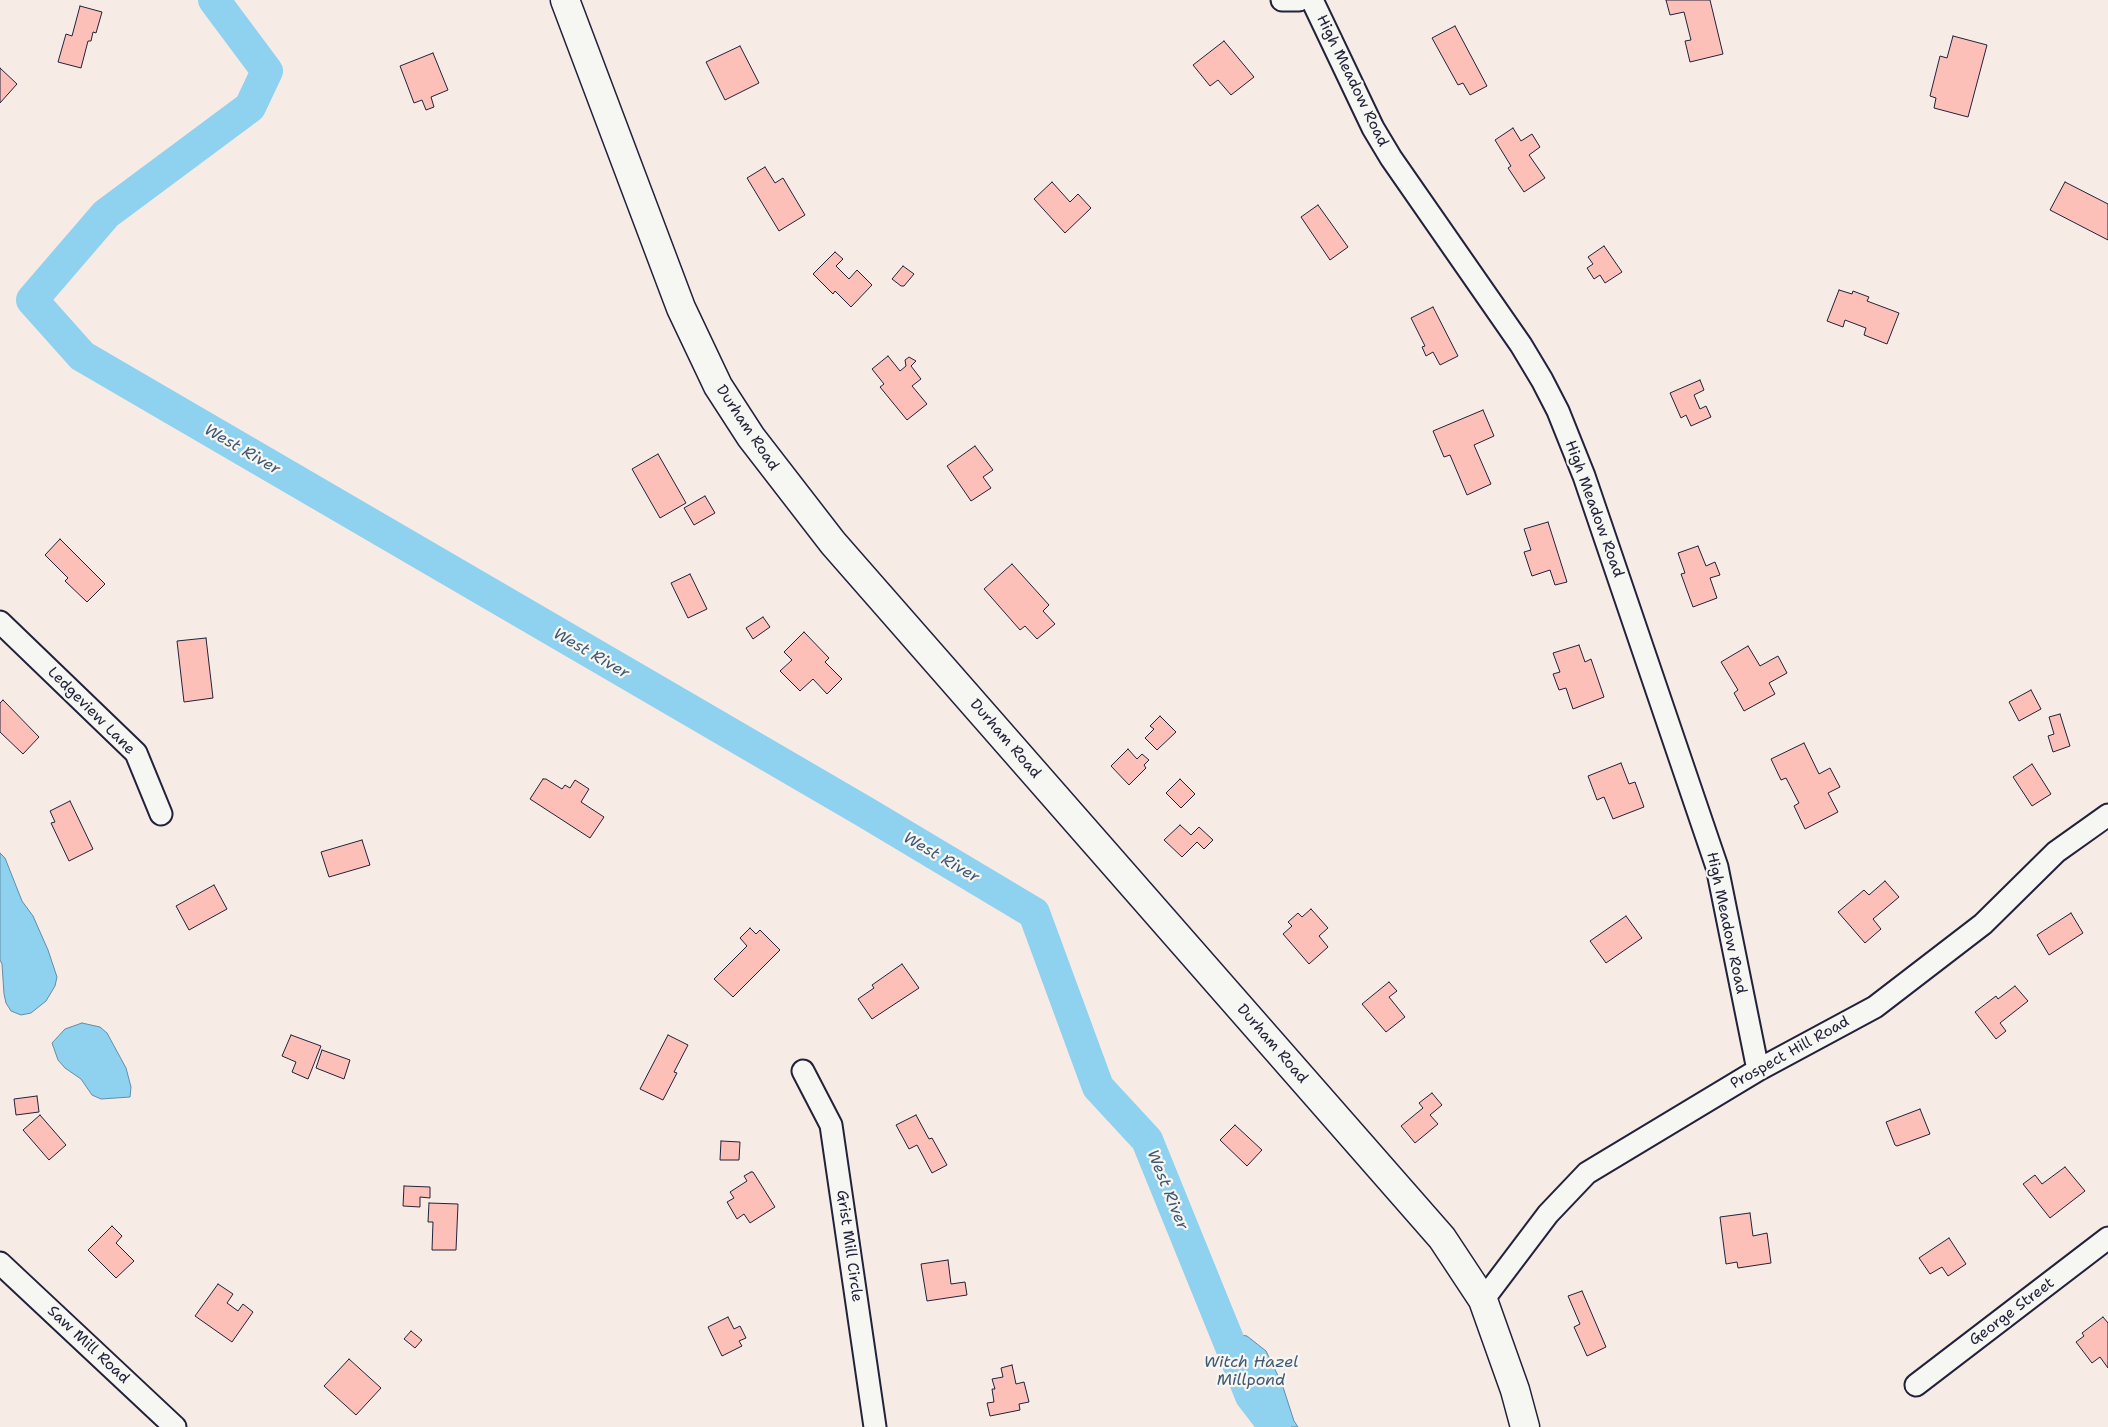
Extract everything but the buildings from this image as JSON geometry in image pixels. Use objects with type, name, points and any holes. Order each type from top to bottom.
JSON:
[{"type":"main road","name":"Durham Road","points":[[565,0],[681,308],[718,386],[751,437],[833,543],[1442,1238],[1483,1300],[1515,1390],[1525,1427]]},
{"type":"street","points":[[1282,0],[1299,0]]},
{"type":"street","name":"High Meadow Road","points":[[1312,0],[1373,128],[1386,150],[1521,346],[1558,411],[1584,476],[1716,867],[1758,1070]]},
{"type":"street","name":"Ledgeview Lane","points":[[0,622],[136,753],[161,814]]},
{"type":"street","name":"Prospect Hill Road","points":[[1483,1300],[1548,1214],[1587,1173],[1758,1070],[1875,1007],[1983,924],[2056,852],[2108,815]]},
{"type":"street","name":"Grist Mill Circle","points":[[803,1071],[831,1125],[875,1427]]},
{"type":"street","name":"George Street","points":[[1916,1385],[2108,1238]]},
{"type":"street","name":"Saw Mill Road","points":[[0,1263],[175,1427]]},
{"type":"water","points":[[0,853],[5,858],[22,901],[33,916],[48,950],[57,977],[55,986],[46,1001],[31,1013],[21,1015],[11,1011],[6,1003],[4,994],[2,964],[0,960]]},
{"type":"water","points":[[82,1023],[100,1027],[107,1033],[126,1068],[131,1087],[130,1097],[101,1099],[92,1095],[81,1079],[65,1068],[58,1060],[52,1043],[65,1029]]},
{"type":"water","name":"Witch Hazel Millpond","points":[[1234,1334],[1247,1336],[1266,1351],[1282,1384],[1294,1421],[1298,1427],[1259,1427],[1233,1386],[1224,1366],[1222,1354],[1224,1342]]},
{"type":"waterway","name":"West River","points":[[214,0],[267,71],[250,107],[106,214],[32,300],[82,356],[865,812],[1034,913],[1098,1087],[1147,1140],[1251,1396],[1275,1427]]}]
